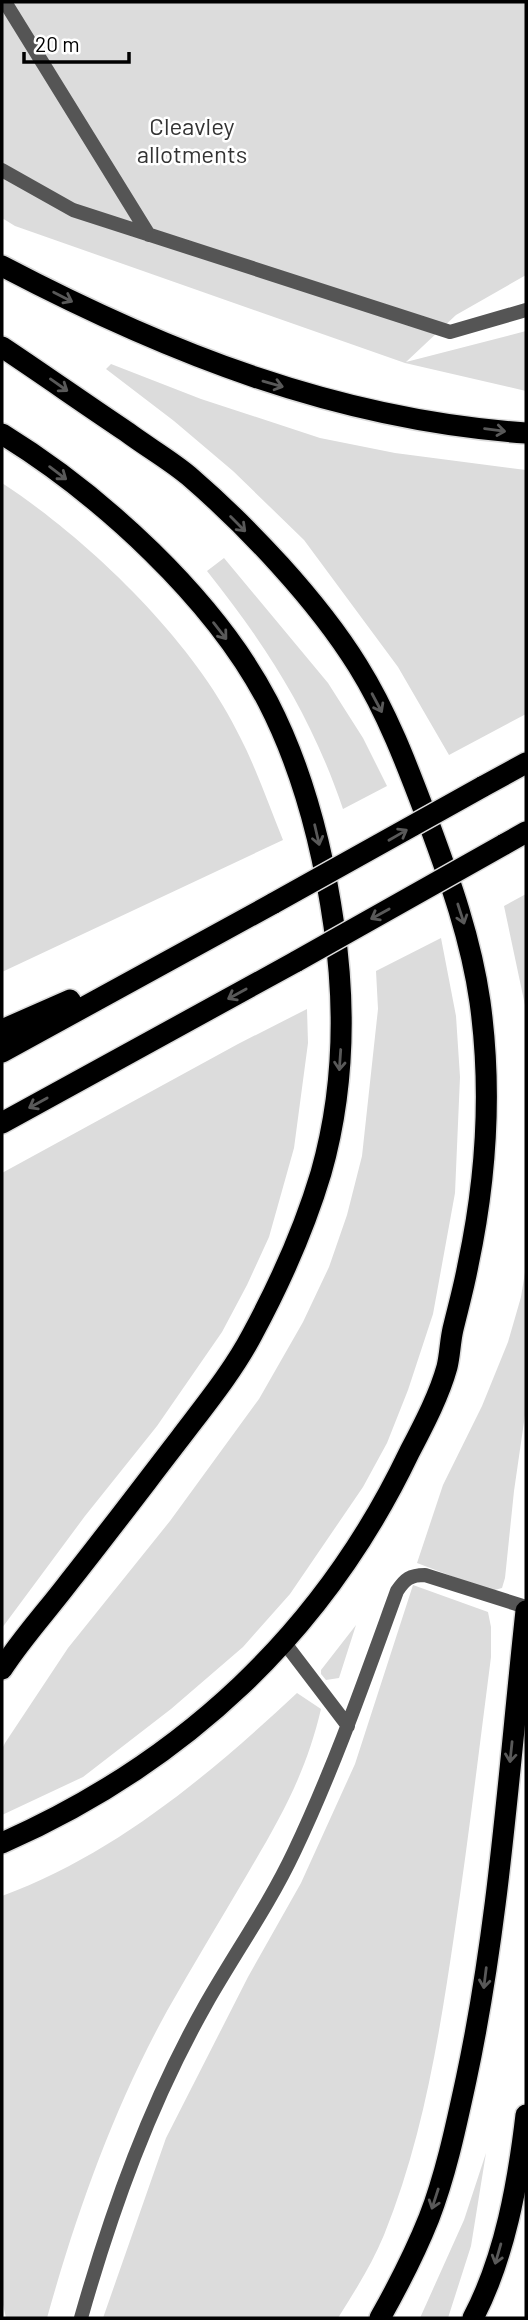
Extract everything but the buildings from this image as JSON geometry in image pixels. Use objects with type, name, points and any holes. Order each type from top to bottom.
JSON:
[{"type":"highway","points":[[2,266],[107,320],[192,356],[257,379],[384,413],[526,433]]},
{"type":"highway","points":[[2,348],[186,474],[266,552],[317,610],[358,665],[405,762],[465,928],[480,999],[486,1102],[480,1196],[474,1240],[447,1367],[422,1427],[341,1574],[253,1676],[216,1710],[165,1749],[85,1802],[2,1843]]},
{"type":"highway","points":[[2,434],[77,487],[161,561],[238,654],[266,699],[285,739],[315,827],[330,895],[343,1015],[340,1068],[321,1171],[283,1276],[250,1339],[218,1388],[2,1669]]},
{"type":"highway","points":[[2,1052],[526,763]]},
{"type":"highway","points":[[2,1123],[526,832]]},
{"type":"highway","points":[[2,1030],[197,944]]},
{"type":"highway","points":[[380,2318],[408,2269],[430,2216],[450,2153],[475,2040],[495,1906],[526,1609]]},
{"type":"highway","points":[[473,2318],[483,2299],[506,2224],[526,2115]]},
{"type":"lane","points":[[5,2],[149,235]]},
{"type":"lane","points":[[2,170],[73,210],[450,332],[526,310]]},
{"type":"lane","points":[[81,2318],[106,2230],[150,2115],[206,2004],[294,1853],[348,1726],[397,1591],[404,1580],[413,1575],[425,1575],[526,1609]]},
{"type":"lane","points":[[284,1642],[348,1726]]},
{"type":"green space","name":"Cleavley allotments","points":[[2,2],[526,2],[526,275],[456,315],[406,362],[526,331],[526,391],[405,363],[15,226],[2,218]]},
{"type":"green space","points":[[111,364],[201,399],[320,438],[395,453],[526,470],[526,714],[449,755],[398,667],[304,540],[233,471],[106,369]]},
{"type":"green space","points":[[2,483],[70,533],[104,563],[168,630],[196,665],[240,737],[283,840],[2,972]]},
{"type":"green space","points":[[224,558],[328,683],[363,738],[387,786],[343,809],[317,743],[286,684],[249,627],[207,571]]},
{"type":"green space","points":[[526,894],[526,1010],[504,906]]},
{"type":"green space","points":[[441,938],[456,1016],[460,1077],[455,1193],[433,1314],[387,1443],[363,1487],[290,1594],[243,1647],[171,1709],[83,1777],[2,1815],[2,1749],[5,1743],[68,1648],[170,1521],[259,1399],[303,1322],[329,1267],[347,1215],[362,1156],[378,1009],[376,971]]},
{"type":"green space","points":[[307,1009],[308,1043],[294,1148],[269,1237],[247,1285],[222,1332],[157,1426],[85,1516],[2,1628],[2,1173]]},
{"type":"green space","points":[[526,1266],[526,1408],[505,1578],[502,1588],[491,1591],[417,1563],[443,1485],[482,1406],[508,1342],[521,1297]]},
{"type":"green space","points":[[413,1585],[488,1612],[491,1657],[459,1901],[436,2050],[409,2162],[384,2235],[369,2267],[338,2318],[103,2318],[166,2138],[248,1977],[301,1883],[355,1764]]},
{"type":"green space","points":[[356,1625],[339,1678],[326,1680],[321,1670]]},
{"type":"green space","points":[[297,1693],[321,1709],[308,1754],[291,1794],[167,2011],[130,2085],[84,2200],[47,2318],[6,2318],[2,2300],[2,1896],[44,1879],[84,1858],[160,1809],[230,1753]]},
{"type":"green space","points":[[486,2153],[471,2246],[448,2318],[420,2318],[464,2220]]}]
